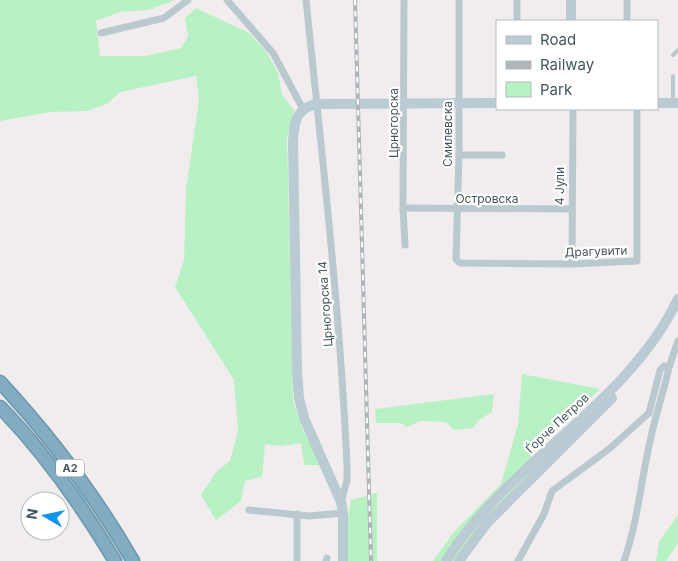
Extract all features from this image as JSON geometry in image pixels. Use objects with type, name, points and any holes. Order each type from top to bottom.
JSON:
[{"type":"highway","name":"A2","points":[[0,382],[39,426],[89,493],[132,561]]},
{"type":"highway","name":"A2","points":[[0,407],[58,474],[94,525],[115,561]]},
{"type":"main road","points":[[571,0],[572,20]]},
{"type":"main road","points":[[343,561],[343,513],[304,418],[299,398],[293,142],[297,115],[302,109],[317,104],[496,103]]},
{"type":"main road","points":[[658,103],[677,103]]},
{"type":"main road","name":"Ѓорче Петров","points":[[446,561],[464,534],[495,500],[639,360],[662,329],[678,299]]},
{"type":"main road","name":"Ѓорче Петров","points":[[459,561],[493,517],[636,373],[664,337],[678,313]]},
{"type":"street","points":[[101,32],[164,18],[188,0]]},
{"type":"street","points":[[227,0],[273,53],[302,109]]},
{"type":"street","name":"Црногорска 14","points":[[306,0],[330,222],[346,443],[347,480],[340,502]]},
{"type":"street","name":"Црногорска","points":[[404,0],[403,208],[405,245]]},
{"type":"street","name":"Смилевска","points":[[459,0],[459,155],[456,259],[463,263]]},
{"type":"street","points":[[517,0],[517,20]]},
{"type":"street","points":[[627,0],[627,20]]},
{"type":"street","name":"4 Јули","points":[[572,264],[573,110]]},
{"type":"street","name":"Драгувити","points":[[463,263],[572,264],[637,261],[636,110]]},
{"type":"street","points":[[459,155],[502,155]]},
{"type":"street","name":"Островска","points":[[403,208],[572,209]]},
{"type":"street","points":[[624,561],[635,523],[650,437],[663,395],[668,367],[678,341]]},
{"type":"street","points":[[518,561],[544,514],[550,494],[633,430],[649,413],[660,370],[664,366],[668,367]]},
{"type":"street","points":[[249,510],[308,516],[343,513]]},
{"type":"street","points":[[297,514],[297,561]]},
{"type":"lane","points":[[673,55],[678,50]]},
{"type":"lane","points":[[673,76],[677,103]]},
{"type":"green space","points":[[0,0],[175,0],[149,10],[120,12],[96,21],[100,56],[145,56],[181,48],[188,36],[185,18],[196,8],[249,33],[266,51],[278,73],[282,95],[294,110],[287,137],[293,401],[303,430],[322,465],[304,465],[301,443],[281,446],[265,444],[262,477],[245,481],[241,501],[216,520],[201,495],[216,472],[230,461],[238,431],[234,380],[175,287],[184,260],[186,189],[199,100],[196,76],[120,92],[107,104],[87,111],[50,112],[0,121]]},
{"type":"green space","points":[[522,374],[600,389],[532,454],[531,461],[546,467],[484,532],[464,561],[433,561],[453,533],[501,484],[518,424]]},
{"type":"green space","points":[[494,394],[492,412],[480,419],[473,428],[454,430],[446,422],[420,421],[407,427],[400,423],[376,423],[375,409]]},
{"type":"green space","points":[[377,493],[377,561],[347,561],[347,523],[351,500]]},
{"type":"green space","points":[[678,515],[678,543],[666,561],[656,561],[659,542]]},
{"type":"railway","points":[[355,0],[371,561]]}]
